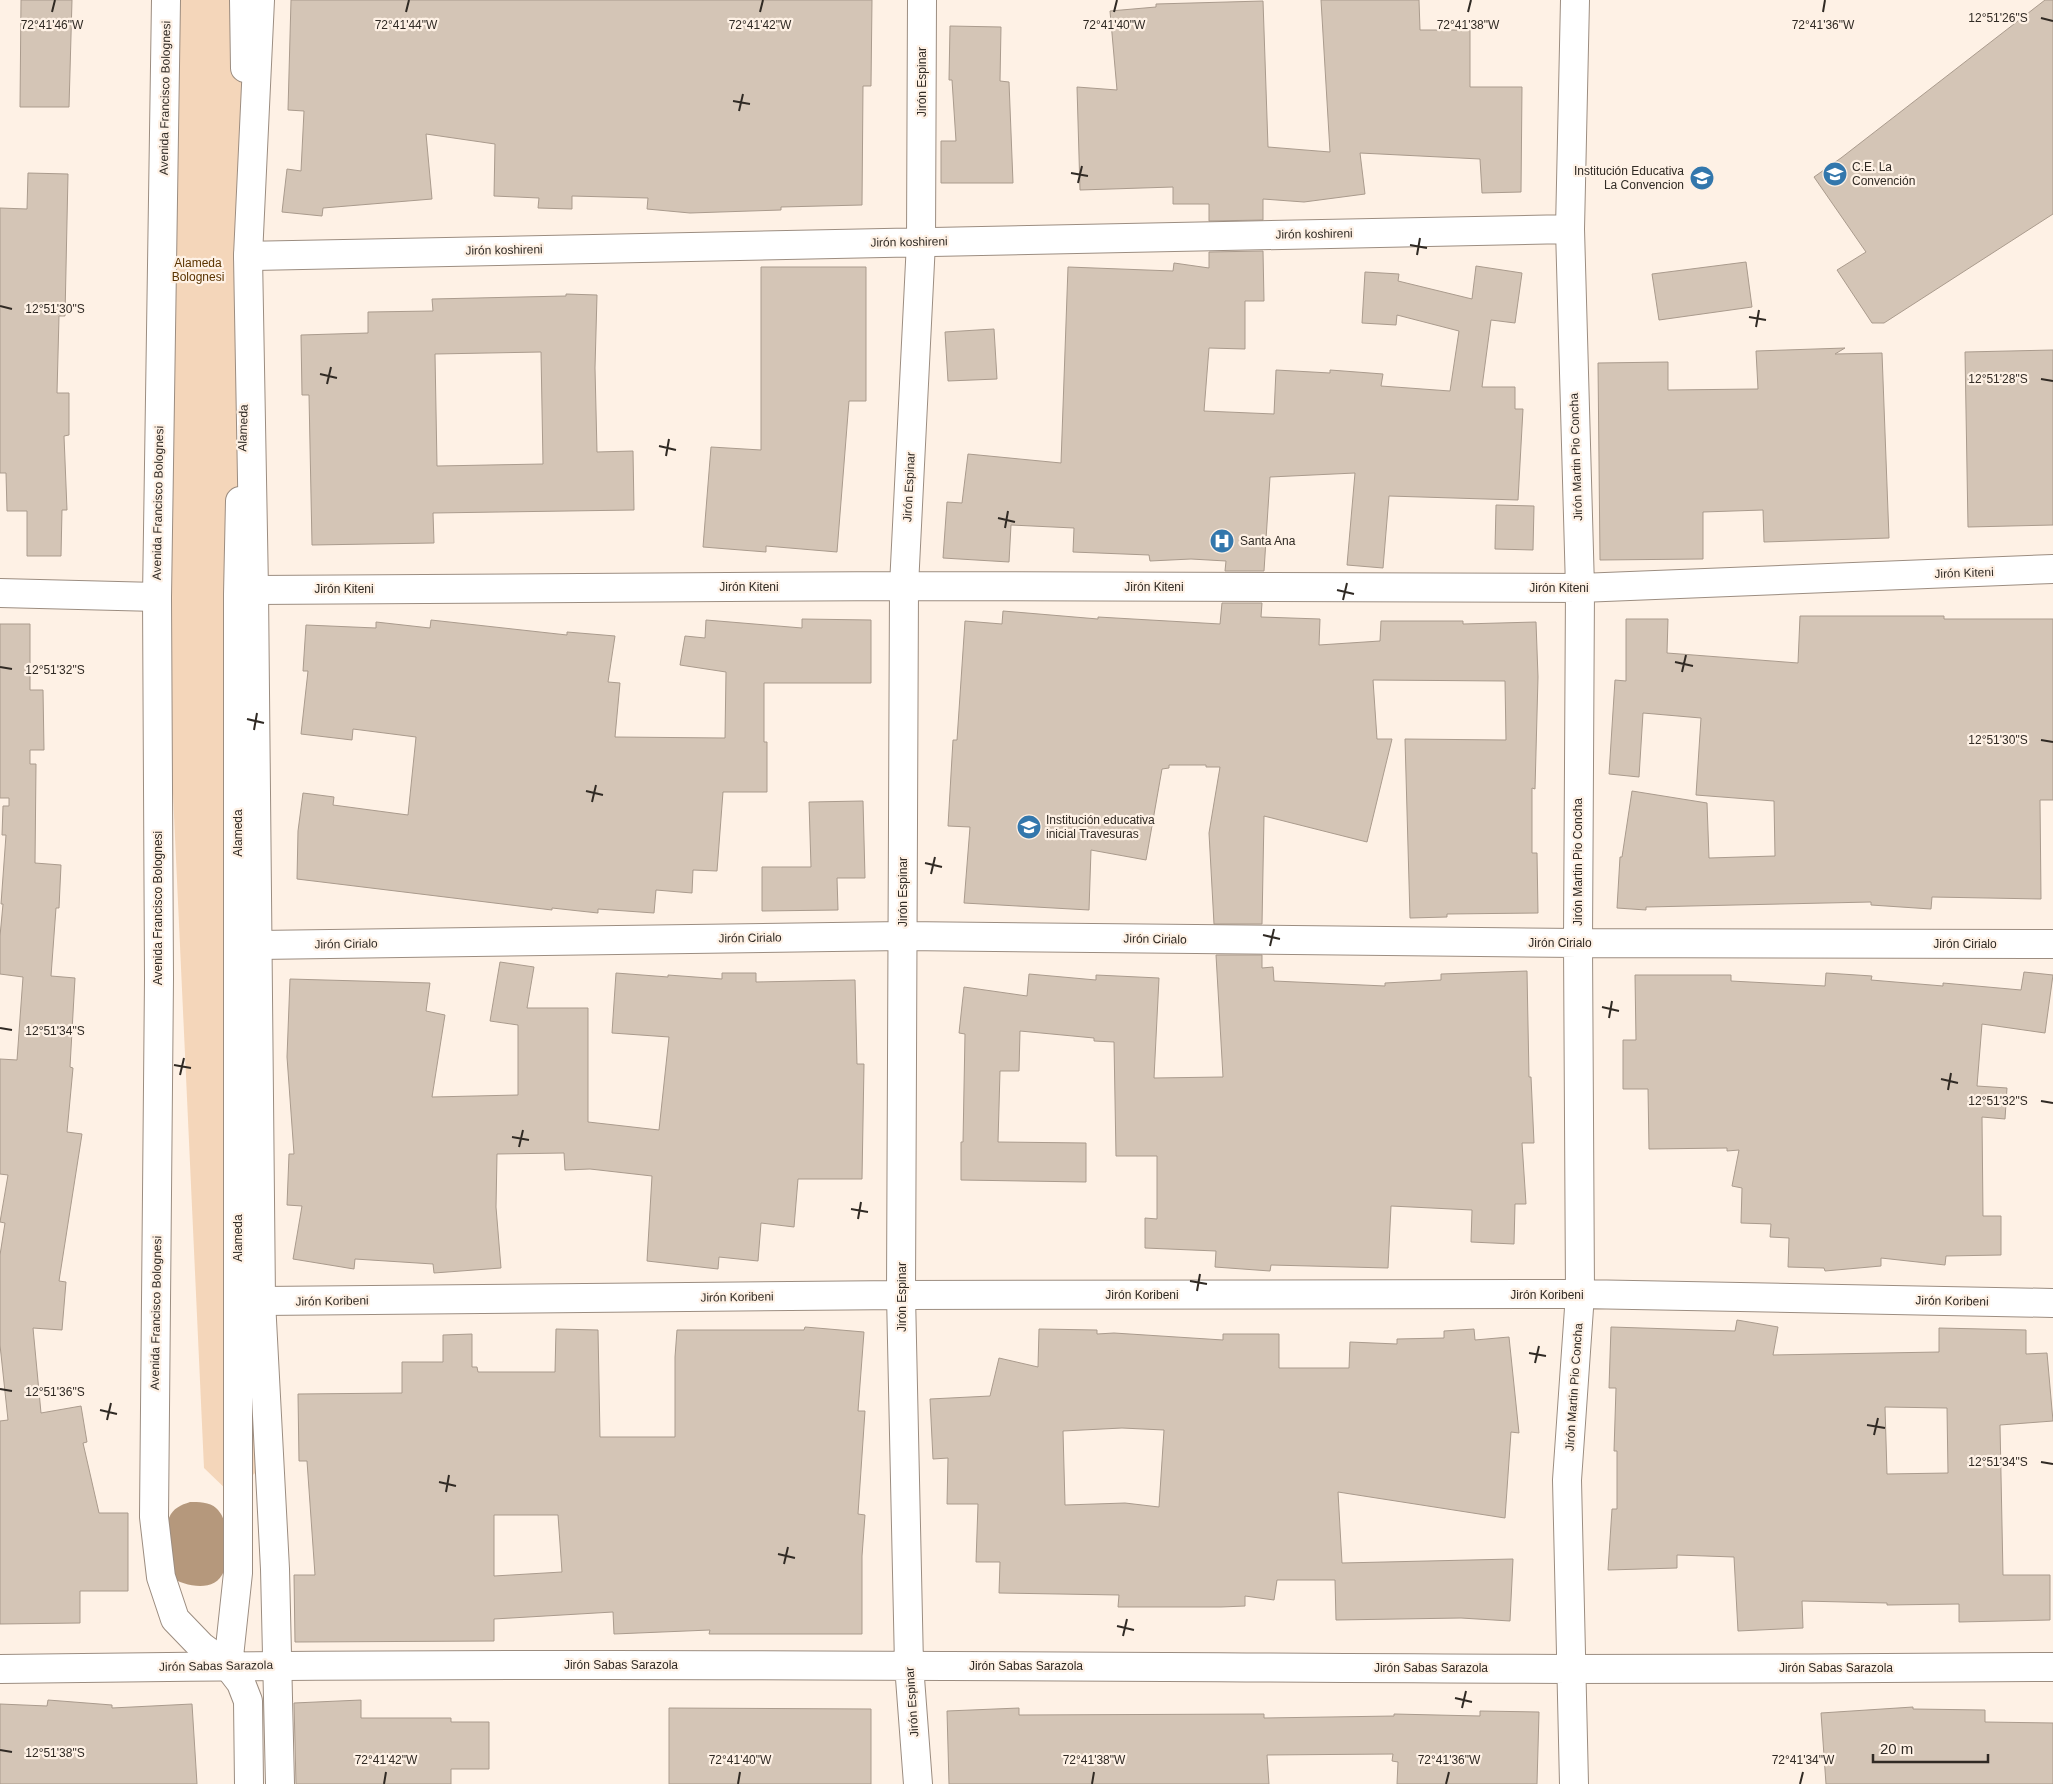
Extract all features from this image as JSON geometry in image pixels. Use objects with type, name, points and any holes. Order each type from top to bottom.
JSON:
[{"type":"street","name":"Avenida Francisco Bolognesi","points":[[166,0],[157,597],[158,988],[154,1517],[161,1577],[175,1619],[201,1646],[228,1666],[241,1683],[248,1701],[249,1784]]},
{"type":"street","name":"Alameda","points":[[228,1666],[238,1573],[238,594],[248,256],[244,0]]},
{"type":"street","points":[[260,0],[248,256],[254,590],[261,1301],[275,1569],[280,1784]]},
{"type":"street","name":"Jirón Espinar","points":[[918,1784],[909,1665],[901,1295],[904,586],[921,242],[922,0]]},
{"type":"street","name":"Jirón Martin Pio Concha","points":[[1574,1784],[1568,1480],[1580,1294],[1578,943],[1580,588],[1570,229],[1575,0]]},
{"type":"street","name":"Jirón koshireni","points":[[248,256],[1570,229]]},
{"type":"street","name":"Jirón Kiteni","points":[[254,590],[904,586],[1580,588],[2053,569]]},
{"type":"street","points":[[0,593],[157,597]]},
{"type":"street","name":"Jirón Cirialo","points":[[258,945],[903,936],[1578,943],[2053,944]]},
{"type":"street","name":"Jirón Koribeni","points":[[261,1301],[901,1295],[1580,1294],[2053,1303]]},
{"type":"street","name":"Jirón Sabas Sarazola","points":[[0,1669],[277,1665],[909,1665],[1571,1669],[2053,1667]]},
{"type":"green space","name":"Alameda Bolognesi","points":[[156,0],[242,0],[262,1467],[231,1494],[204,1468],[149,271]]},
{"type":"shaded area","points":[[190,1502],[213,1506],[220,1512],[225,1525],[225,1568],[220,1578],[214,1583],[207,1585],[191,1585],[170,1577],[167,1547],[169,1518],[175,1509]]},
{"type":"building","points":[[21,0],[72,0],[69,107],[20,107]]},
{"type":"building","points":[[291,0],[872,0],[871,86],[863,86],[862,205],[781,207],[781,210],[690,213],[647,209],[648,198],[572,196],[572,209],[538,208],[539,198],[494,196],[495,144],[426,134],[432,199],[323,208],[322,216],[282,212],[287,169],[301,171],[304,111],[288,110]]},
{"type":"building","points":[[1321,0],[1419,0],[1420,30],[1470,30],[1470,87],[1522,87],[1521,192],[1482,193],[1480,159],[1360,153],[1365,194],[1304,202],[1263,199],[1263,220],[1209,221],[1209,204],[1173,204],[1173,187],[1080,190],[1077,87],[1117,90],[1110,11],[1156,7],[1156,4],[1263,1],[1268,147],[1330,152]]},
{"type":"building","points":[[2045,0],[2053,0],[2053,214],[1884,323],[1872,323],[1837,270],[1866,252],[1814,177]]},
{"type":"building","points":[[950,26],[1001,27],[1000,81],[1009,82],[1013,183],[941,183],[941,141],[956,141],[952,80],[949,80]]},
{"type":"building","points":[[28,173],[68,174],[65,316],[59,316],[57,393],[69,393],[69,435],[64,436],[67,510],[62,510],[61,556],[27,556],[27,511],[7,511],[6,473],[0,473],[0,208],[27,209]]},
{"type":"building","points":[[1263,251],[1264,301],[1245,301],[1245,349],[1209,348],[1204,411],[1274,414],[1276,370],[1330,373],[1330,370],[1383,374],[1381,386],[1450,391],[1459,331],[1397,315],[1396,325],[1362,323],[1365,272],[1399,274],[1398,281],[1472,299],[1476,266],[1522,273],[1515,323],[1491,320],[1482,387],[1515,387],[1515,409],[1523,409],[1518,500],[1389,496],[1383,568],[1347,565],[1355,473],[1270,477],[1264,571],[1225,571],[1226,561],[1191,559],[1150,561],[1149,555],[1073,552],[1074,528],[1011,525],[1009,562],[943,558],[947,502],[962,503],[968,454],[1061,463],[1068,267],[1173,271],[1174,263],[1209,268],[1209,252]]},
{"type":"building","points":[[1746,262],[1752,307],[1659,320],[1652,274]]},
{"type":"building","points":[[761,267],[866,267],[866,401],[849,401],[837,552],[766,546],[766,552],[703,547],[711,447],[761,450]]},
{"type":"building","points":[[566,294],[597,295],[595,368],[597,452],[633,451],[634,510],[433,513],[434,543],[312,545],[309,395],[302,395],[301,335],[368,333],[368,312],[433,311],[432,299],[566,296]],"holes":[[[541,352],[543,464],[437,466],[435,354]]]},
{"type":"building","points":[[994,329],[997,379],[948,381],[945,332]]},
{"type":"building","points":[[1845,348],[1835,354],[1882,353],[1889,538],[1764,542],[1763,510],[1703,512],[1703,559],[1600,560],[1598,363],[1668,362],[1668,390],[1758,389],[1756,351]]},
{"type":"building","points":[[2053,350],[2053,525],[1968,527],[1965,352]]},
{"type":"building","points":[[1496,505],[1534,506],[1533,550],[1495,549]]},
{"type":"building","points":[[1222,603],[1262,603],[1261,617],[1320,619],[1319,645],[1380,641],[1381,621],[1463,621],[1463,624],[1536,622],[1538,677],[1535,789],[1532,788],[1532,853],[1537,853],[1538,913],[1447,914],[1447,917],[1410,918],[1405,739],[1506,740],[1505,681],[1373,680],[1377,739],[1392,739],[1367,842],[1264,816],[1262,924],[1214,924],[1209,833],[1220,767],[1206,767],[1206,765],[1169,765],[1169,768],[1162,769],[1146,860],[1091,850],[1089,910],[964,903],[970,827],[948,826],[953,740],[957,740],[965,621],[1002,624],[1003,611],[1098,619],[1098,617],[1220,624]]},
{"type":"building","points":[[1800,616],[1944,616],[1944,619],[2053,619],[2053,800],[2040,800],[2041,899],[1932,897],[1931,909],[1871,905],[1871,902],[1646,907],[1646,910],[1617,908],[1620,857],[1622,857],[1632,791],[1707,803],[1709,858],[1775,856],[1774,801],[1696,795],[1701,718],[1643,713],[1639,777],[1609,774],[1615,680],[1626,681],[1626,619],[1668,619],[1667,653],[1798,663]]},
{"type":"building","points":[[802,619],[871,620],[871,683],[764,683],[764,742],[767,742],[767,792],[723,792],[717,871],[693,870],[692,893],[656,890],[654,913],[598,909],[598,913],[552,908],[552,910],[297,879],[298,831],[303,793],[334,797],[333,805],[408,815],[416,737],[353,729],[352,740],[301,734],[308,671],[303,671],[306,625],[376,628],[376,622],[430,628],[431,620],[567,635],[567,632],[615,636],[608,682],[620,683],[615,737],[725,738],[726,672],[680,665],[685,636],[705,638],[706,620],[802,628]]},
{"type":"building","points":[[0,624],[30,624],[30,690],[43,690],[44,750],[30,750],[30,764],[36,764],[35,863],[61,865],[59,908],[56,908],[51,976],[75,978],[70,1067],[73,1068],[67,1132],[82,1134],[59,1281],[66,1282],[62,1330],[33,1328],[41,1413],[81,1406],[87,1442],[83,1443],[99,1513],[128,1513],[128,1591],[80,1591],[80,1623],[0,1624],[0,1421],[8,1420],[0,1345],[0,1255],[5,1223],[0,1222],[8,1175],[0,1174],[0,1059],[17,1060],[23,977],[0,974],[0,936],[3,904],[1,904],[6,835],[2,835],[3,806],[9,806],[9,798],[0,798]]},
{"type":"building","points":[[863,801],[865,878],[837,878],[838,910],[762,911],[762,867],[811,867],[809,802]]},
{"type":"building","points":[[1216,955],[1262,955],[1262,968],[1273,967],[1274,981],[1385,986],[1385,983],[1441,980],[1441,974],[1527,971],[1529,1077],[1531,1077],[1534,1143],[1522,1143],[1526,1204],[1515,1204],[1514,1244],[1471,1242],[1472,1210],[1391,1206],[1388,1268],[1271,1265],[1270,1271],[1215,1267],[1216,1251],[1145,1248],[1145,1218],[1157,1219],[1157,1156],[1116,1156],[1114,1042],[1094,1041],[1094,1038],[1020,1031],[1019,1071],[1000,1071],[998,1142],[1086,1143],[1086,1182],[961,1180],[965,1034],[959,1033],[964,987],[1027,996],[1029,974],[1096,980],[1096,975],[1159,978],[1154,1078],[1223,1077]]},
{"type":"building","points":[[500,962],[534,967],[527,1008],[588,1008],[588,1122],[659,1130],[669,1037],[612,1033],[616,973],[722,979],[722,973],[756,973],[756,982],[855,980],[857,1064],[864,1064],[862,1179],[798,1179],[794,1227],[761,1223],[758,1261],[719,1257],[718,1269],[647,1261],[652,1176],[590,1169],[565,1170],[564,1153],[497,1154],[496,1207],[501,1268],[434,1273],[433,1264],[355,1259],[354,1269],[293,1259],[302,1206],[287,1205],[289,1154],[294,1154],[287,1057],[290,979],[430,983],[426,1011],[445,1015],[432,1097],[518,1095],[518,1025],[490,1021]]},
{"type":"building","points":[[2024,972],[2053,975],[2045,1033],[1982,1024],[1977,1086],[2007,1088],[2005,1119],[1982,1117],[1983,1216],[2001,1216],[2001,1255],[1946,1256],[1945,1265],[1881,1258],[1881,1266],[1825,1271],[1824,1268],[1788,1267],[1789,1238],[1770,1237],[1771,1224],[1741,1223],[1742,1188],[1732,1186],[1739,1150],[1727,1151],[1727,1148],[1649,1149],[1648,1089],[1623,1089],[1623,1040],[1636,1040],[1635,975],[1731,975],[1731,981],[1825,986],[1826,973],[1872,976],[1871,980],[1943,986],[1943,983],[2021,990]]},
{"type":"building","points":[[1737,1320],[1778,1327],[1773,1355],[1939,1352],[1939,1328],[2026,1330],[2026,1354],[2047,1353],[2053,1421],[2000,1425],[2003,1575],[2050,1575],[2050,1620],[1959,1622],[1959,1604],[1887,1605],[1887,1603],[1802,1601],[1803,1628],[1738,1631],[1734,1557],[1677,1555],[1677,1568],[1608,1570],[1612,1509],[1617,1509],[1617,1451],[1614,1451],[1616,1388],[1609,1388],[1611,1327],[1735,1331]],"holes":[[[1885,1407],[1947,1408],[1948,1473],[1887,1474]]]},
{"type":"building","points":[[805,1327],[864,1332],[858,1411],[865,1411],[858,1514],[865,1515],[862,1556],[862,1634],[709,1634],[710,1630],[614,1634],[613,1612],[494,1619],[494,1641],[295,1642],[294,1575],[315,1575],[307,1461],[299,1461],[298,1394],[402,1393],[402,1362],[443,1362],[443,1335],[472,1334],[472,1367],[477,1367],[478,1372],[555,1372],[556,1329],[598,1330],[600,1437],[675,1437],[677,1330],[804,1330]],"holes":[[[494,1515],[558,1515],[562,1572],[494,1576]]]},
{"type":"building","points":[[1039,1329],[1097,1330],[1097,1334],[1114,1333],[1223,1340],[1223,1334],[1279,1334],[1279,1368],[1349,1368],[1350,1342],[1397,1344],[1397,1339],[1444,1338],[1444,1331],[1474,1329],[1475,1340],[1509,1337],[1519,1433],[1511,1432],[1505,1518],[1338,1492],[1342,1563],[1513,1559],[1510,1621],[1461,1618],[1336,1620],[1335,1580],[1277,1580],[1274,1600],[1245,1596],[1245,1606],[1221,1607],[1118,1607],[1119,1595],[999,1593],[1000,1562],[976,1562],[978,1504],[947,1504],[948,1458],[933,1459],[930,1399],[990,1396],[999,1358],[1038,1367]],"holes":[[[1122,1428],[1164,1430],[1159,1507],[1125,1503],[1065,1505],[1063,1431]]]},
{"type":"building","points":[[48,1700],[112,1705],[112,1708],[192,1704],[197,1784],[0,1784],[0,1704],[47,1706]]},
{"type":"building","points":[[361,1700],[361,1718],[451,1718],[451,1722],[489,1722],[489,1769],[451,1769],[451,1784],[296,1784],[294,1703]]},
{"type":"building","points":[[1913,1707],[1913,1709],[1985,1710],[1985,1722],[2053,1723],[2053,1784],[1826,1784],[1821,1713]]},
{"type":"building","points":[[669,1708],[871,1709],[871,1784],[669,1784]]},
{"type":"building","points":[[1019,1708],[1019,1715],[1264,1714],[1264,1718],[1394,1716],[1394,1714],[1480,1716],[1480,1711],[1539,1712],[1537,1784],[1397,1784],[1398,1762],[1392,1761],[1393,1754],[1267,1755],[1269,1784],[949,1784],[947,1711]]},
{"type":"place","name":"C.E. La Convención","points":[[1835,174]]},
{"type":"place","name":"Institución Educativa La Convencion","points":[[1702,178]]},
{"type":"place","name":"Santa Ana","points":[[1222,541]]},
{"type":"place","name":"Institución educativa inicial Travesuras","points":[[1029,827]]}]
